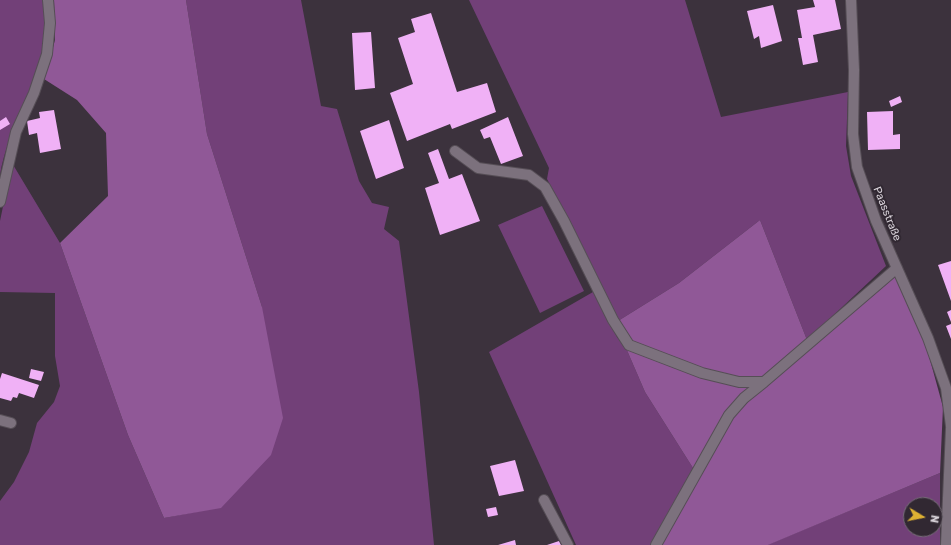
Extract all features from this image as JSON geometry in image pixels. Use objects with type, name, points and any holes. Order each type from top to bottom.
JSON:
[{"type":"street","points":[[0,202],[16,132],[34,93],[47,54],[50,23],[48,0]]},
{"type":"street","name":"Paasstraße","points":[[851,0],[854,70],[853,134],[856,162],[876,221],[928,338],[946,388],[951,427],[946,545]]},
{"type":"street","points":[[455,151],[478,168],[529,175],[545,187],[564,221],[613,320],[629,345],[702,373],[739,382],[764,382]]},
{"type":"street","points":[[656,545],[729,415],[744,398],[897,268]]},
{"type":"street","points":[[0,420],[11,423]]},
{"type":"street","points":[[544,500],[568,545]]},
{"type":"shaded area","points":[[0,0],[45,0],[46,42],[44,55],[39,70],[8,144],[0,175]]},
{"type":"shaded area","points":[[54,0],[186,0],[207,134],[262,307],[283,418],[271,455],[221,508],[164,518],[128,435],[60,243],[108,196],[106,133],[77,100],[44,79],[55,40]]},
{"type":"shaded area","points":[[186,0],[301,0],[321,106],[337,109],[359,181],[372,203],[389,207],[384,229],[399,241],[419,392],[434,545],[0,545],[0,501],[14,482],[29,452],[37,423],[54,402],[60,386],[55,356],[55,293],[0,292],[0,221],[12,163],[60,243],[128,435],[164,518],[221,507],[262,307],[207,134]]},
{"type":"shaded area","points":[[469,0],[685,0],[721,117],[848,92],[846,146],[851,176],[886,266],[807,340],[760,220],[679,283],[618,321],[569,219],[547,179],[549,168]]},
{"type":"shaded area","points":[[542,206],[584,291],[540,313],[498,225]]},
{"type":"shaded area","points":[[760,220],[807,340],[763,379],[740,379],[704,370],[631,343],[618,321],[679,283]]},
{"type":"shaded area","points":[[896,276],[924,338],[943,407],[940,473],[768,545],[661,545],[733,417],[752,398]]},
{"type":"shaded area","points":[[593,292],[617,337],[626,348],[645,392],[693,468],[651,545],[576,545],[489,352]]},
{"type":"shaded area","points":[[626,348],[754,386],[704,450],[693,468],[645,392]]},
{"type":"shaded area","points":[[940,473],[940,497],[903,497],[903,537],[940,537],[940,545],[767,545]]},
{"type":"building","points":[[813,0],[835,0],[841,29],[813,35],[818,62],[803,65],[798,38],[802,38],[797,10],[815,7]]},
{"type":"building","points":[[773,5],[782,41],[761,48],[759,36],[754,39],[747,11]]},
{"type":"building","points":[[431,13],[457,92],[487,83],[496,112],[452,129],[450,124],[407,141],[390,93],[413,84],[398,38],[415,32],[411,19]]},
{"type":"building","points":[[371,32],[375,88],[355,90],[352,33]]},
{"type":"building","points":[[900,96],[902,102],[891,107],[889,101]]},
{"type":"building","points":[[54,110],[61,149],[40,153],[37,133],[29,135],[27,121],[40,118],[39,112]]},
{"type":"building","points":[[893,111],[893,135],[900,134],[900,149],[868,150],[867,112]]},
{"type":"building","points":[[6,117],[10,124],[0,130],[0,121]]},
{"type":"building","points":[[508,117],[523,156],[501,164],[490,137],[484,139],[480,130]]},
{"type":"building","points":[[389,120],[404,168],[376,179],[360,131]]},
{"type":"building","points":[[438,149],[449,179],[462,174],[480,221],[440,235],[425,188],[439,183],[428,153]]},
{"type":"building","points":[[951,261],[951,301],[938,265]]},
{"type":"building","points":[[951,310],[951,322],[947,312]]},
{"type":"building","points":[[951,324],[951,339],[946,326]]},
{"type":"building","points":[[31,369],[44,372],[41,381],[29,378]]},
{"type":"building","points":[[2,373],[39,385],[34,398],[19,393],[17,398],[13,397],[11,401],[0,398],[0,379]]},
{"type":"building","points":[[515,460],[524,491],[499,496],[490,466]]},
{"type":"building","points":[[496,507],[498,515],[488,517],[486,509]]},
{"type":"building","points":[[515,540],[516,545],[498,545]]},
{"type":"building","points":[[559,541],[561,545],[547,545]]}]
